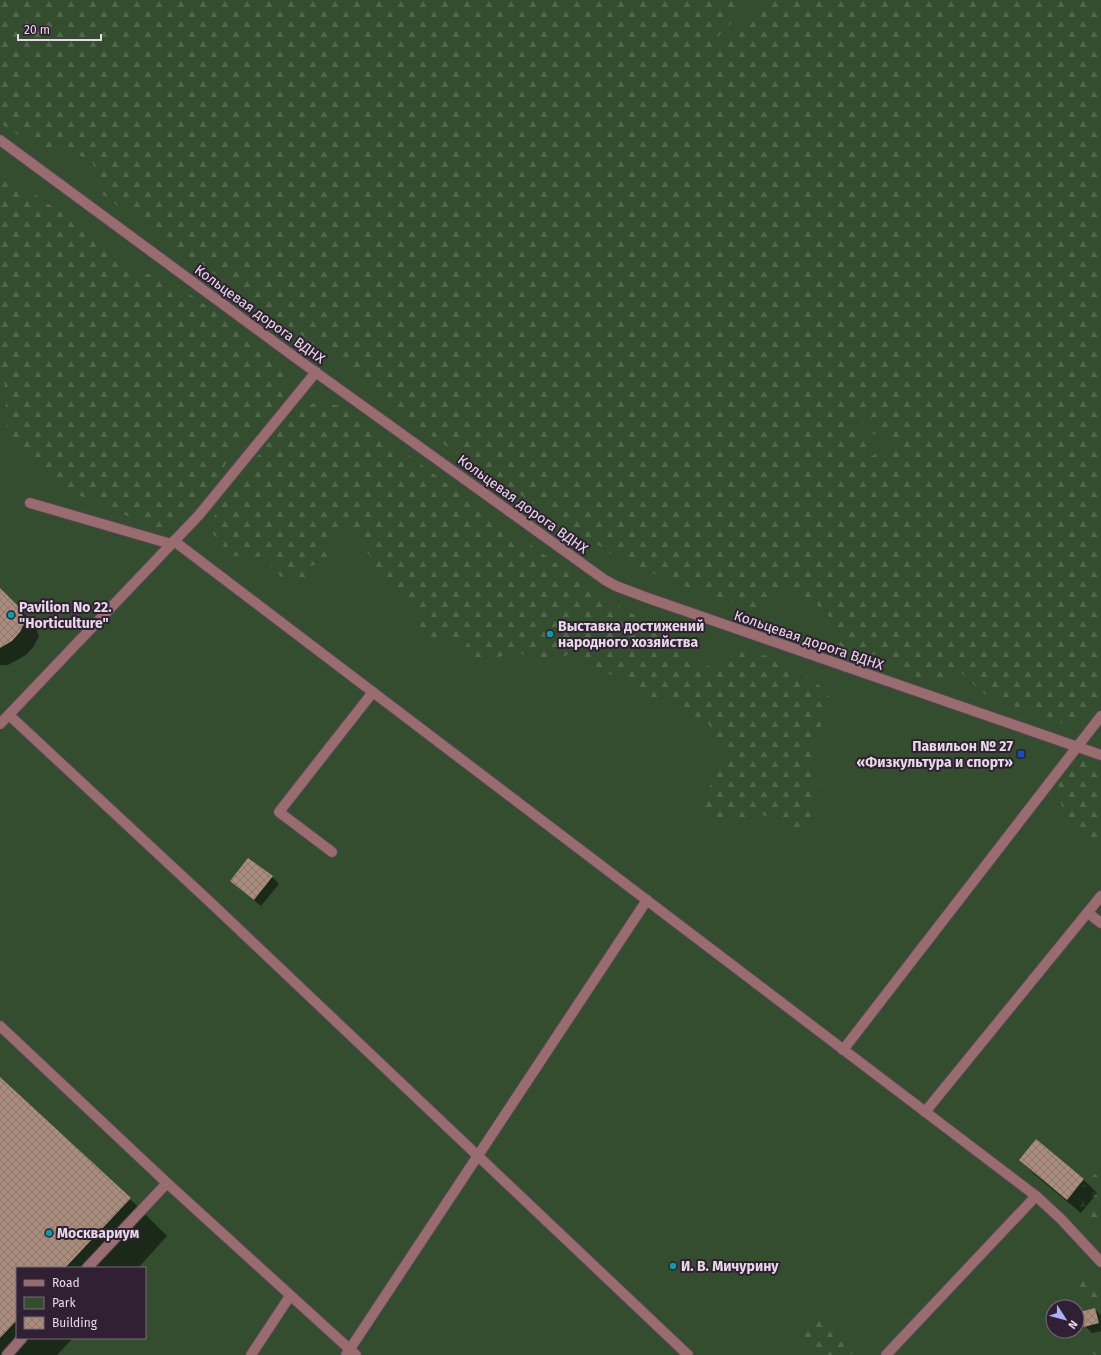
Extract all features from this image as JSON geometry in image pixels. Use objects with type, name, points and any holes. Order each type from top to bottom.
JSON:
[{"type":"street","name":"Кольцевая дорога ВДНХ","points":[[0,140],[316,372],[592,571],[616,586],[1101,755]]},
{"type":"street","points":[[0,724],[199,515],[316,372]]},
{"type":"street","points":[[30,503],[173,542],[373,692],[1036,1196],[1061,1219],[1101,1262]]},
{"type":"street","points":[[332,852],[279,812],[373,692]]},
{"type":"street","points":[[9,715],[210,902],[688,1355]]},
{"type":"street","points":[[843,1050],[1101,716]]},
{"type":"street","points":[[925,1112],[1101,896]]},
{"type":"street","points":[[0,1026],[350,1353],[647,900]]},
{"type":"street","points":[[1088,912],[1101,923]]},
{"type":"street","points":[[89,1267],[167,1183]]},
{"type":"street","points":[[886,1355],[1036,1196]]},
{"type":"street","points":[[250,1355],[290,1296]]},
{"type":"street","points":[[7,1355],[21,1339]]},
{"type":"green space","name":"Выставка достижений народного хозяйства","points":[[0,0],[1101,0],[1101,1355],[0,1355]]},
{"type":"green space","points":[[0,0],[745,0],[737,4],[731,23],[718,37],[715,49],[718,51],[724,34],[740,24],[764,0],[1101,0],[1101,704],[1087,720],[1075,726],[1051,721],[984,694],[960,672],[930,681],[905,673],[882,651],[866,658],[834,643],[835,627],[825,610],[808,600],[796,587],[769,594],[757,610],[711,597],[622,561],[381,403],[340,362],[119,207],[102,194],[97,173],[91,159],[63,151],[35,146],[0,123]],"holes":[[[864,422],[872,434],[882,435],[894,442],[895,450],[889,457],[877,453],[872,456],[872,445],[855,431],[857,425]]]},
{"type":"green space","points":[[0,170],[104,243],[110,256],[128,271],[164,276],[286,362],[291,376],[280,402],[228,460],[219,476],[188,515],[166,532],[84,498],[38,471],[17,450],[7,427],[4,374],[0,362]]},
{"type":"green space","points":[[316,402],[343,406],[497,521],[583,582],[628,612],[652,622],[672,637],[700,664],[719,669],[735,650],[767,656],[815,681],[833,701],[811,746],[818,773],[813,812],[800,834],[754,810],[742,820],[716,817],[701,807],[726,751],[708,723],[694,716],[684,715],[661,699],[654,700],[639,694],[612,675],[603,672],[578,656],[569,654],[548,664],[533,660],[517,651],[477,663],[462,652],[475,631],[471,629],[455,641],[444,636],[429,642],[420,633],[416,623],[414,608],[405,602],[396,586],[383,581],[374,570],[370,555],[362,549],[356,534],[345,529],[336,535],[325,561],[308,567],[304,583],[296,584],[283,579],[271,566],[270,555],[263,554],[257,558],[233,556],[224,553],[223,546],[226,540],[217,539],[207,526],[257,457],[291,415]]},
{"type":"green space","points":[[1069,748],[1101,751],[1101,843],[1070,831],[1059,818],[1062,806],[1058,797],[1059,779],[1057,768],[1061,755]]},
{"type":"green space","points":[[1101,1168],[1101,1226],[1089,1226],[1083,1222],[1078,1204],[1078,1198],[1080,1189]]},
{"type":"green space","points":[[1085,1276],[1091,1279],[1093,1283],[1101,1287],[1101,1314],[1094,1306],[1085,1303],[1085,1299],[1082,1299],[1082,1295],[1076,1286],[1077,1283]]},
{"type":"green space","points":[[824,1319],[838,1329],[850,1341],[854,1351],[850,1355],[816,1355],[803,1343],[800,1328],[810,1320]]},
{"type":"green space","points":[[1097,1339],[1101,1342],[1101,1355],[1095,1355],[1090,1350],[1090,1341]]},
{"type":"building","name":"Pavilion No 22. \"Horticulture\"","points":[[0,588],[20,608],[25,622],[20,632],[12,641],[0,648]]},
{"type":"building","points":[[248,858],[273,876],[254,900],[230,881]]},
{"type":"building","name":"Москвариум","points":[[0,1077],[131,1198],[66,1267],[16,1267],[16,1321],[0,1338]]},
{"type":"building","points":[[1036,1139],[1084,1179],[1067,1200],[1019,1160]]},
{"type":"building","points":[[1095,1308],[1099,1323],[1085,1327],[1085,1311]]},
{"type":"place","name":"Pavilion No 22. \"Horticulture\"","points":[[11,615]]},
{"type":"place","name":"Выставка достижений народного хозяйства","points":[[550,634]]},
{"type":"place","name":"Павильон № 27 «Физкультура и спорт»","points":[[1021,754]]},
{"type":"place","name":"Москвариум","points":[[49,1233]]},
{"type":"place","name":"И. В. Мичурину","points":[[673,1266]]}]
